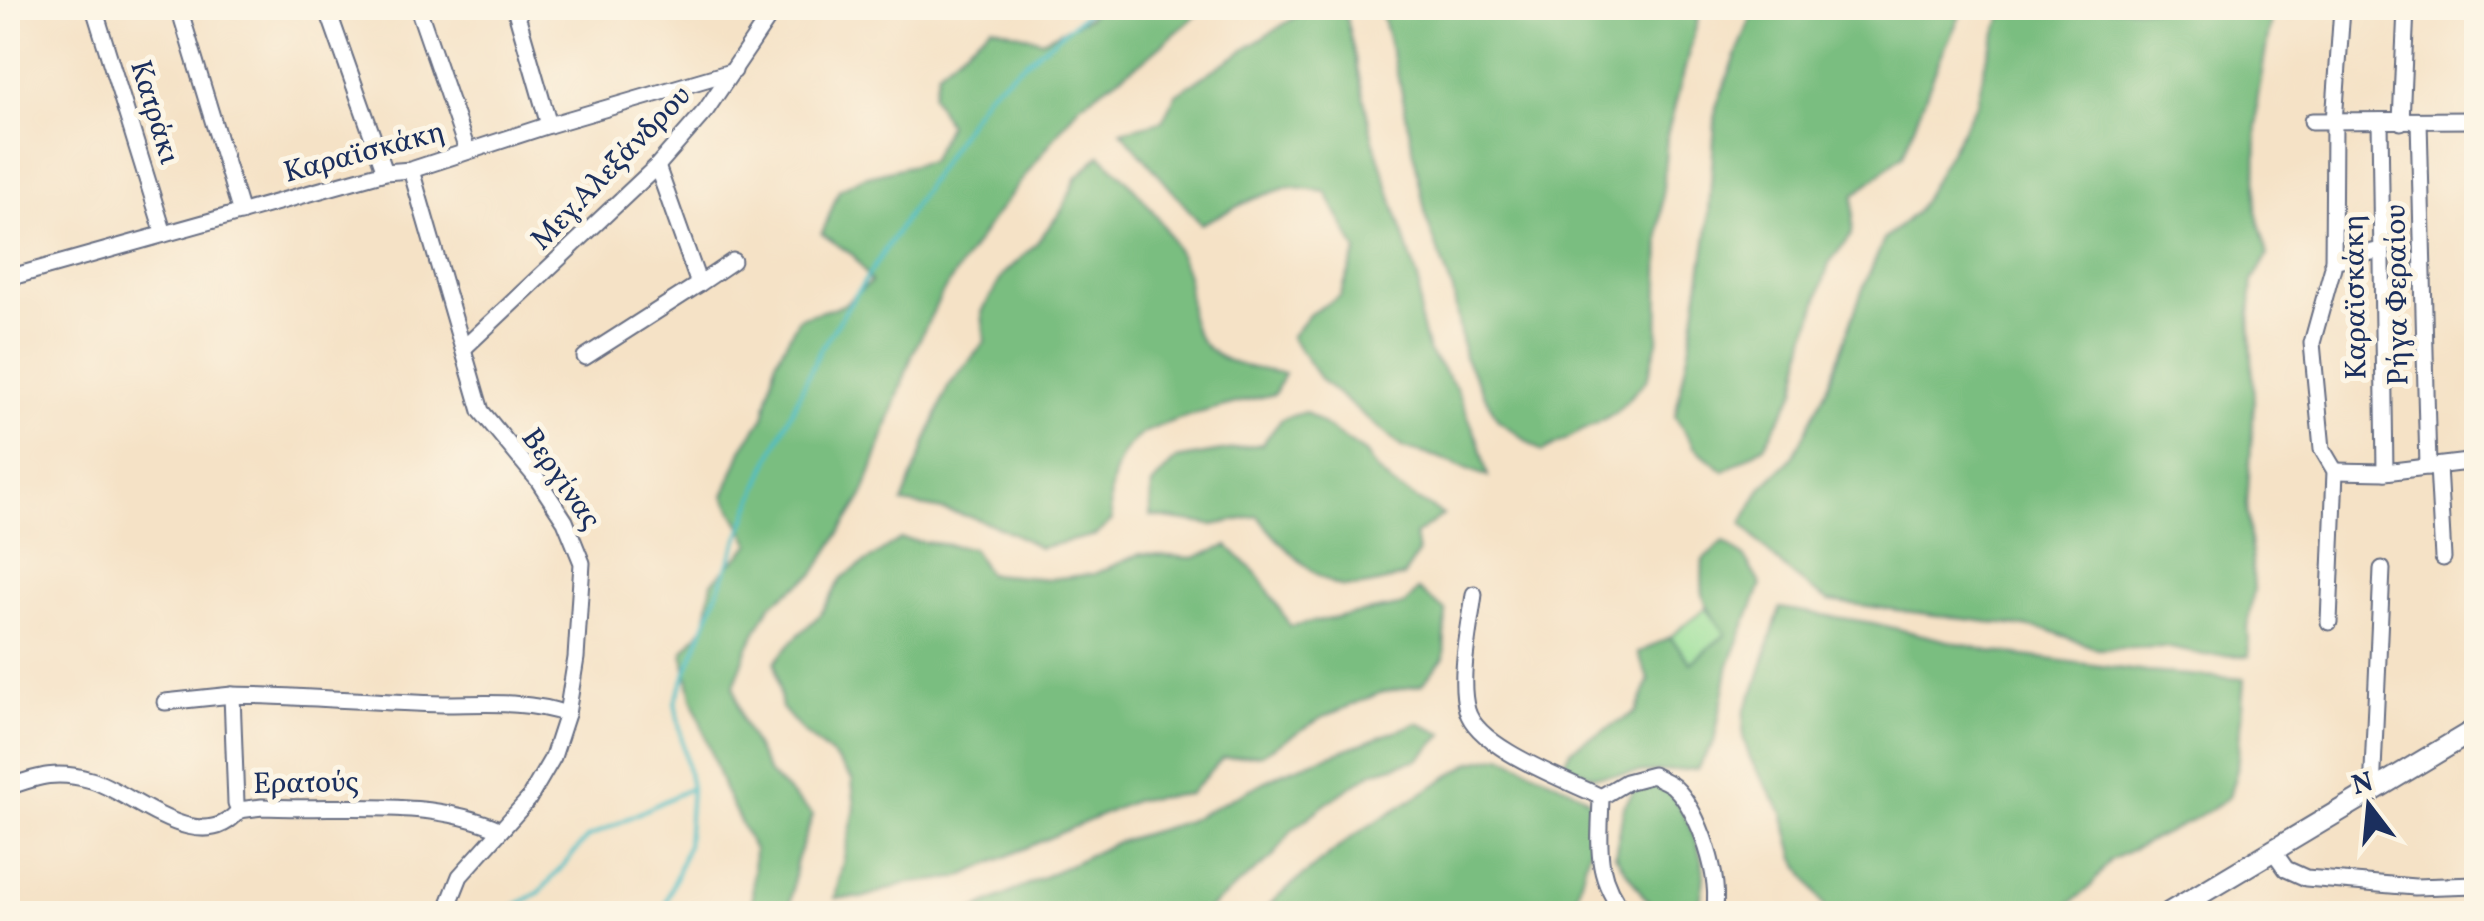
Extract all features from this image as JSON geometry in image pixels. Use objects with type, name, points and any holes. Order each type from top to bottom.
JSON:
[{"type":"main road","points":[[2172,912],[2476,730]]},
{"type":"street","name":"Κατράκι","points":[[94,8],[164,234]]},
{"type":"street","points":[[179,8],[242,213]]},
{"type":"street","points":[[327,8],[384,172]]},
{"type":"street","points":[[418,8],[468,150]]},
{"type":"street","points":[[515,8],[549,125]]},
{"type":"street","name":"Μεγ.Αλεξάνδρου","points":[[464,348],[658,166],[706,110],[775,8]]},
{"type":"street","points":[[2329,622],[2335,471],[2322,449],[2312,343],[2333,261],[2334,122],[2342,8]]},
{"type":"street","points":[[2401,122],[2406,8]]},
{"type":"street","name":"Καραϊσκάκη","points":[[8,278],[384,172],[411,170],[734,71]]},
{"type":"street","points":[[2312,121],[2476,120]]},
{"type":"street","name":"Ρήγα Φεραίου","points":[[2419,121],[2433,466],[2443,558]]},
{"type":"street","name":"Καραϊσκάκη","points":[[2380,122],[2385,472]]},
{"type":"street","points":[[658,166],[699,284]]},
{"type":"street","name":"Βεργίνας","points":[[411,170],[486,421],[538,480],[565,521],[582,563],[582,599],[567,714],[552,757],[528,800],[460,876],[445,914]]},
{"type":"street","points":[[2333,261],[2380,250]]},
{"type":"street","points":[[585,356],[734,261]]},
{"type":"street","points":[[2335,471],[2385,472],[2476,461]]},
{"type":"street","points":[[2372,793],[2382,569]]},
{"type":"street","points":[[1474,594],[1464,683],[1470,722],[1489,741],[1601,797]]},
{"type":"street","points":[[232,694],[239,810]]},
{"type":"street","points":[[165,702],[232,694],[274,694],[444,704],[518,703],[567,714]]},
{"type":"street","name":"Ερατούς","points":[[8,787],[47,774],[90,780],[171,822],[192,828],[212,827],[234,817],[239,810],[262,807],[428,811],[480,820],[501,830]]},
{"type":"street","points":[[1601,797],[1626,782],[1653,775],[1675,787],[1710,855],[1718,900],[1713,914]]},
{"type":"street","points":[[1601,797],[1601,873],[1625,914]]},
{"type":"street","points":[[2274,852],[2286,868],[2306,878],[2415,887],[2476,885]]},
{"type":"green space","points":[[1095,8],[1205,8],[1146,58],[1079,105],[993,218],[941,295],[912,355],[863,496],[814,574],[771,604],[748,647],[734,686],[742,720],[769,774],[813,815],[796,863],[789,913],[726,913],[752,904],[754,850],[724,789],[692,698],[683,652],[705,625],[712,582],[751,544],[724,496],[743,448],[764,417],[776,361],[799,318],[843,305],[871,282],[854,256],[822,234],[839,190],[864,177],[930,161],[948,125],[932,95],[939,70],[992,26],[1042,40],[1088,18]]},
{"type":"green space","points":[[1309,8],[1344,8],[1373,140],[1419,283],[1420,321],[1428,351],[1455,386],[1478,440],[1488,477],[1403,448],[1321,380],[1291,337],[1310,314],[1340,296],[1357,251],[1326,192],[1288,187],[1201,224],[1121,131],[1162,121],[1176,94]]},
{"type":"green space","points":[[1380,8],[1701,8],[1667,135],[1658,341],[1647,379],[1615,413],[1542,452],[1498,420],[1464,357],[1453,291],[1427,221],[1402,93]]},
{"type":"green space","points":[[1755,8],[1964,8],[1940,58],[1903,155],[1854,195],[1852,234],[1829,263],[1806,337],[1796,390],[1764,446],[1724,471],[1694,447],[1675,416],[1708,229],[1716,107]]},
{"type":"green space","points":[[2009,8],[2270,8],[2257,102],[2256,211],[2268,255],[2253,281],[2250,314],[2254,404],[2247,504],[2254,589],[2247,627],[2249,656],[2204,655],[2165,647],[2098,649],[2048,630],[1829,601],[1782,566],[1742,523],[1762,487],[1793,457],[1827,389],[1884,240],[1916,212],[1977,103],[1985,64],[2001,19]]},
{"type":"green space","points":[[1100,155],[1139,194],[1171,238],[1186,272],[1191,319],[1199,338],[1231,362],[1284,373],[1275,394],[1186,417],[1152,429],[1132,442],[1114,473],[1112,520],[1096,535],[1039,548],[973,518],[902,503],[948,387],[985,342],[982,312],[1003,275],[1035,245],[1062,210],[1077,177]]},
{"type":"green space","points":[[1305,412],[1366,454],[1394,486],[1443,515],[1415,535],[1418,553],[1403,577],[1356,586],[1331,583],[1296,557],[1258,516],[1213,525],[1150,516],[1152,485],[1176,459],[1262,444],[1282,419]]},
{"type":"green space","points":[[900,539],[972,548],[988,574],[1050,579],[1094,574],[1140,554],[1193,558],[1228,546],[1260,577],[1290,626],[1405,605],[1418,590],[1446,611],[1444,658],[1421,685],[1380,693],[1323,717],[1262,754],[1223,758],[1189,794],[1136,800],[957,878],[904,884],[862,898],[835,898],[855,809],[852,779],[782,708],[775,662],[821,614],[842,578]]},
{"type":"green space","points":[[1724,542],[1744,557],[1761,585],[1729,665],[1714,742],[1697,769],[1593,776],[1563,764],[1571,749],[1636,712],[1649,681],[1638,653],[1670,637],[1691,663],[1726,634],[1708,607],[1702,585],[1703,560]]},
{"type":"green space","points":[[1706,608],[1727,634],[1691,663],[1670,637]]},
{"type":"green space","points":[[1780,608],[1873,623],[1994,652],[2147,672],[2244,679],[2237,770],[2229,797],[2191,821],[2110,860],[2091,886],[2059,913],[1828,913],[1795,858],[1783,813],[1750,759],[1743,736],[1744,712]]},
{"type":"green space","points":[[1417,723],[1444,734],[1419,759],[1373,772],[1327,803],[1292,830],[1273,857],[1203,913],[968,913],[1117,842],[1185,822],[1284,772]]},
{"type":"green space","points":[[1503,756],[1581,794],[1600,809],[1577,895],[1558,913],[1261,914],[1353,836],[1472,762]]},
{"type":"green space","points":[[1660,778],[1688,823],[1702,861],[1704,878],[1699,906],[1689,913],[1660,913],[1615,855],[1624,806],[1636,788]]},
{"type":"waterway","points":[[662,914],[687,846],[691,788],[675,702],[766,467],[820,350],[986,94],[1093,8]]},
{"type":"waterway","points":[[500,914],[540,892],[587,838],[689,789]]}]
